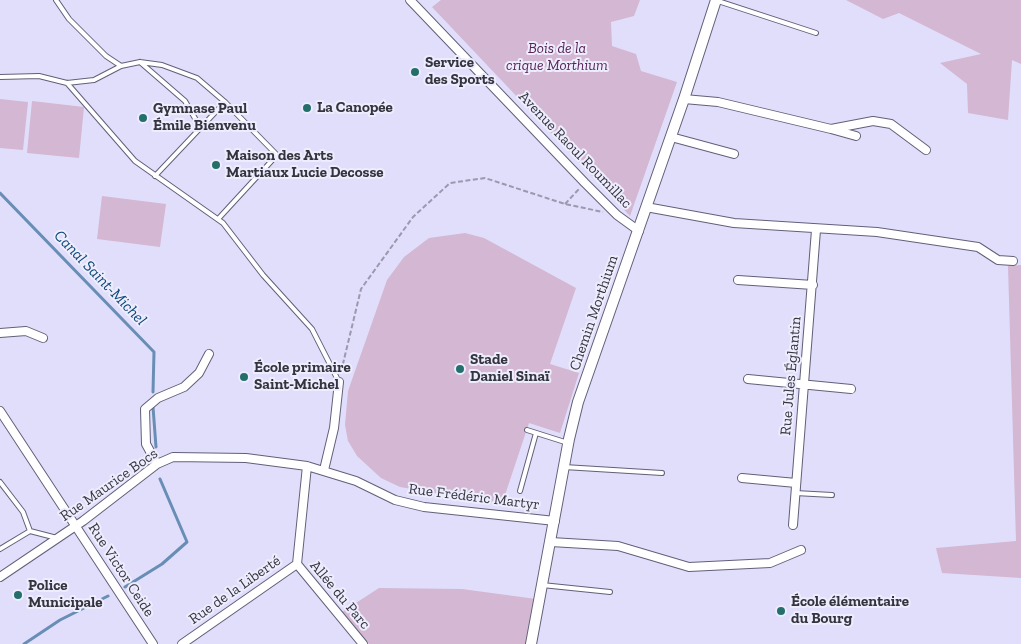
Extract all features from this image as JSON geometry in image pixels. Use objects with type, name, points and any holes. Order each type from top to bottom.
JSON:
[{"type":"street","name":"Avenue Raoul Roumillac","points":[[410,0],[585,183],[617,215],[639,231]]},
{"type":"street","name":"Chemin Morthium","points":[[531,644],[568,443],[578,402],[639,231],[716,0]]},
{"type":"street","points":[[684,99],[718,102],[856,136]]},
{"type":"street","points":[[831,129],[873,121],[892,124],[926,150]]},
{"type":"street","points":[[671,137],[734,154]]},
{"type":"street","points":[[646,207],[734,223],[816,230],[876,232],[978,247],[998,260],[1013,261]]},
{"type":"street","name":"Rue Jules Églantin","points":[[793,525],[816,230]]},
{"type":"street","points":[[738,280],[813,285]]},
{"type":"street","points":[[0,334],[26,330],[43,338]]},
{"type":"street","points":[[157,464],[146,444],[145,409],[158,398],[184,387],[199,372],[209,354]]},
{"type":"street","points":[[748,380],[851,389]]},
{"type":"street","points":[[324,470],[334,428],[339,382]]},
{"type":"street","name":"Rue Victor Ceide","points":[[0,412],[153,644]]},
{"type":"street","name":"Rue Maurice Bocs","points":[[0,577],[76,526],[157,464],[173,457],[246,458],[307,466]]},
{"type":"street","name":"Rue Frédéric Martyr","points":[[307,466],[356,481],[395,500],[424,507],[555,521]]},
{"type":"street","name":"Rue de la Liberté","points":[[182,644],[297,564],[307,466]]},
{"type":"street","points":[[742,478],[796,483]]},
{"type":"street","points":[[551,542],[618,546],[689,567],[770,564],[801,550]]},
{"type":"street","name":"Allée du Parc","points":[[297,564],[363,644]]},
{"type":"lane","points":[[56,0],[69,19],[106,56],[121,66]]},
{"type":"lane","points":[[716,0],[816,32]]},
{"type":"lane","points":[[140,62],[186,101],[200,128]]},
{"type":"lane","points":[[0,77],[39,76],[67,83],[94,80],[121,66],[140,62],[162,65],[197,78],[225,102],[277,155],[219,218]]},
{"type":"lane","points":[[67,83],[135,161],[154,176],[219,218],[263,275],[312,329],[339,382]]},
{"type":"lane","points":[[154,176],[225,102]]},
{"type":"lane","points":[[527,430],[568,443]]},
{"type":"lane","points":[[520,491],[536,433]]},
{"type":"lane","points":[[564,467],[662,473]]},
{"type":"lane","points":[[0,482],[23,512],[30,531]]},
{"type":"lane","points":[[795,492],[832,495]]},
{"type":"lane","points":[[0,550],[30,531],[57,538]]},
{"type":"lane","points":[[542,585],[610,592]]},
{"type":"path","points":[[339,382],[361,289],[412,217],[450,183],[485,178],[565,204],[617,215]]},
{"type":"path","points":[[565,204],[585,183]]},
{"type":"green space","name":"Bois de la crique Morthium","points":[[441,0],[640,0],[634,16],[611,22],[612,46],[636,54],[641,71],[677,82],[630,216],[432,7]]},
{"type":"green space","points":[[846,0],[1021,0],[1021,64],[1012,60],[1008,120],[968,113],[967,84],[940,63],[981,54],[899,13],[883,19]]},
{"type":"green space","points":[[0,99],[28,102],[23,150],[0,148]]},
{"type":"green space","points":[[32,101],[84,107],[79,158],[27,153]]},
{"type":"green space","points":[[102,196],[166,204],[160,247],[97,239]]},
{"type":"green space","name":"Stade Daniel Sinaï","points":[[465,233],[484,238],[576,288],[550,364],[579,373],[560,433],[529,423],[502,504],[400,487],[381,478],[357,456],[348,441],[345,425],[348,391],[387,280],[404,257],[429,238]]},
{"type":"green space","points":[[1021,265],[1021,578],[942,573],[936,548],[1016,541],[1008,266]]},
{"type":"green space","points":[[379,588],[462,589],[536,599],[526,644],[369,644],[342,612]]},
{"type":"waterway","name":"Canal Saint-Michel","points":[[0,193],[154,352],[153,392]]},
{"type":"waterway","name":"Canal Saint-Michel","points":[[153,407],[156,447]]},
{"type":"waterway","name":"Canal Saint-Michel","points":[[125,587],[162,564],[187,542],[160,479]]},
{"type":"waterway","name":"Canal Saint-Michel","points":[[24,644],[60,620],[108,596]]},
{"type":"place","name":"Service des Sports","points":[[415,72]]},
{"type":"place","name":"La Canopée","points":[[307,108]]},
{"type":"place","name":"Gymnase Paul Émile Bienvenu","points":[[143,118]]},
{"type":"place","name":"Maison des Arts Martiaux Lucie Decosse","points":[[216,165]]},
{"type":"place","name":"Stade Daniel Sinaï","points":[[460,369]]},
{"type":"place","name":"École primaire Saint-Michel","points":[[244,377]]},
{"type":"place","name":"Police Municipale","points":[[18,595]]},
{"type":"place","name":"École élémentaire du Bourg","points":[[781,611]]}]
